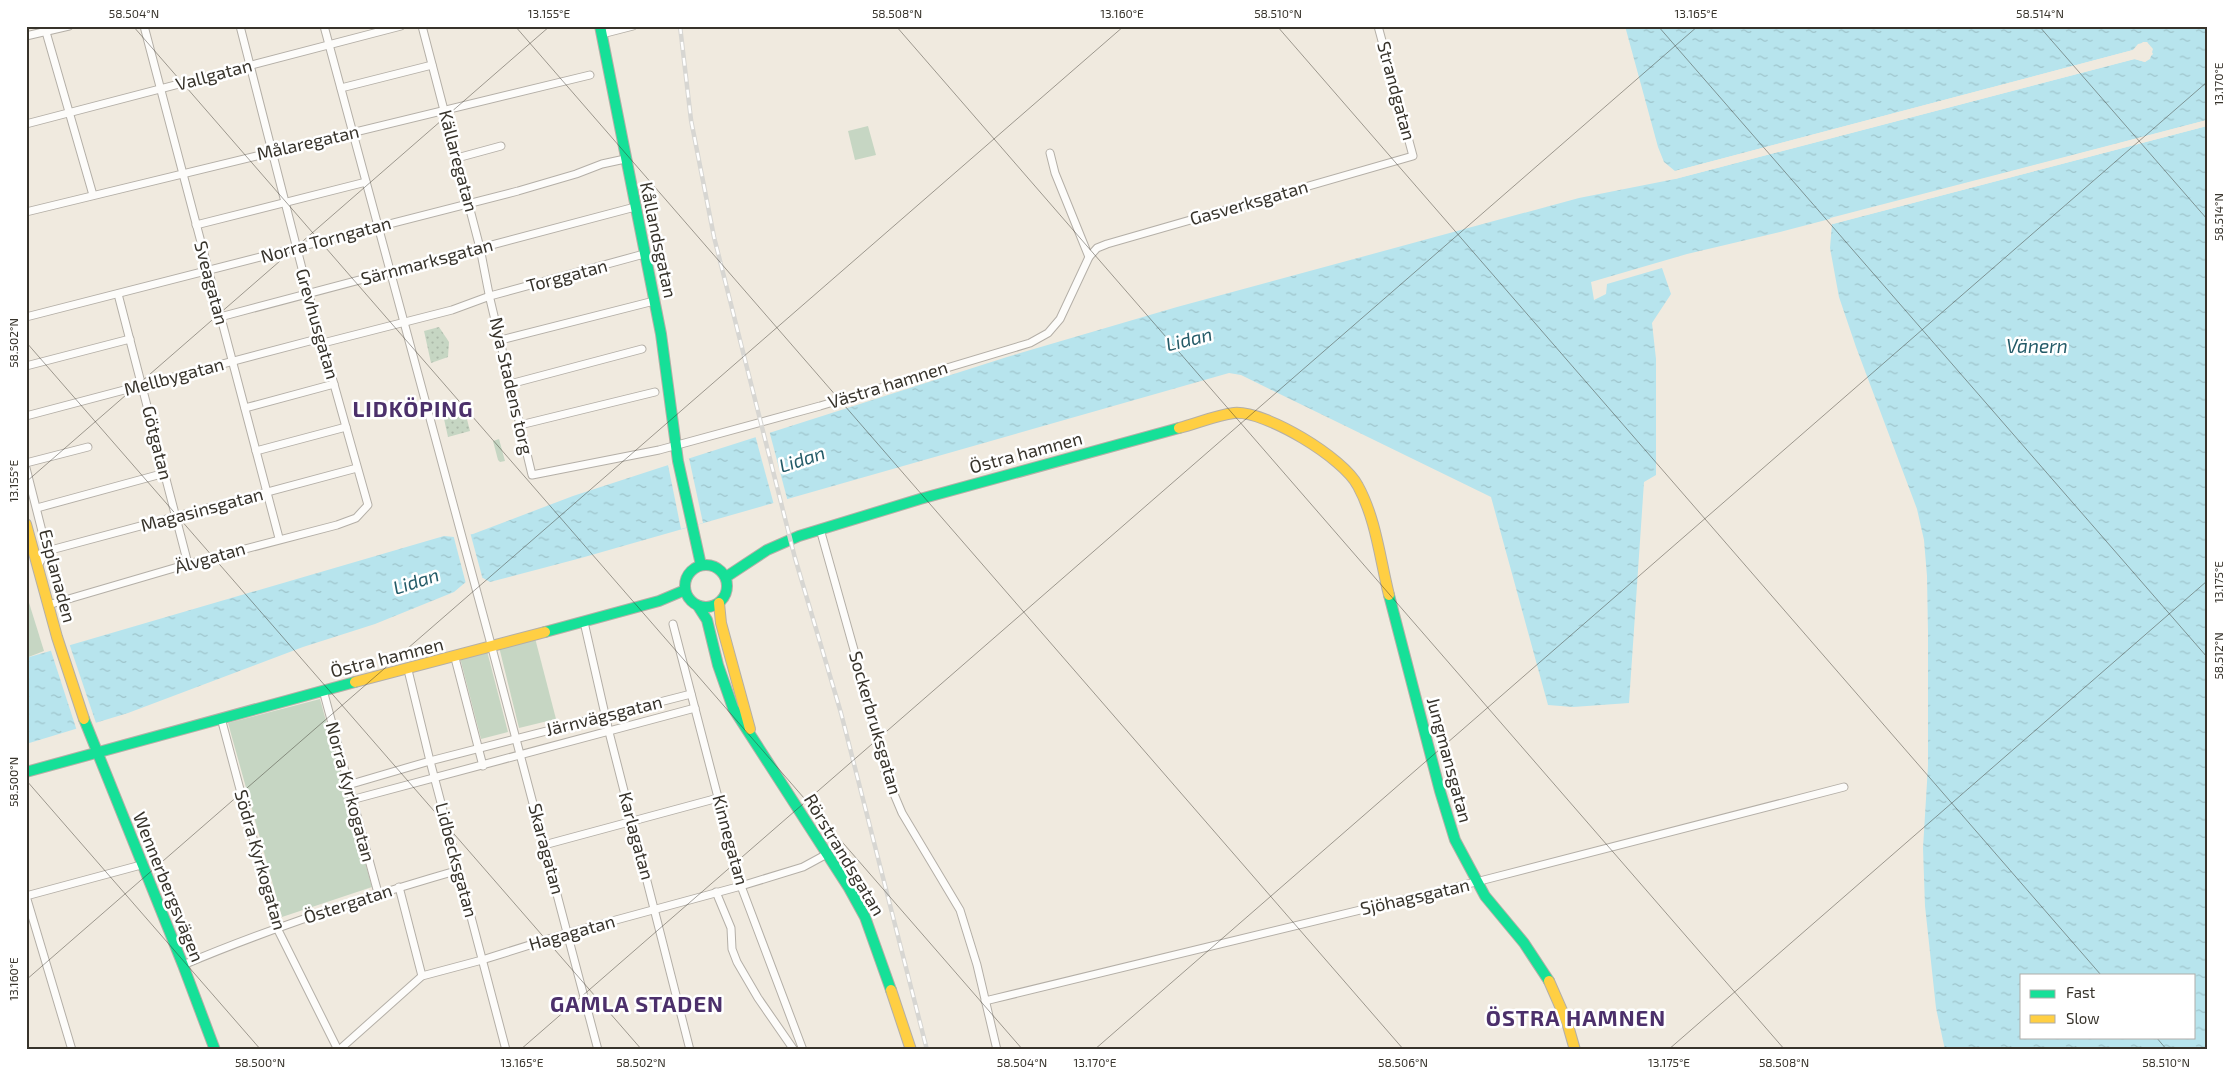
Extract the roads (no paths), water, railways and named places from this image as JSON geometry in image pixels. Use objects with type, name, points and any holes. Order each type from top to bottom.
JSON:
[{"type":"street","points":[[26,36],[69,26]]},
{"type":"street","name":"Sveagatan","points":[[144,26],[279,538]]},
{"type":"street","name":"Grevhusgatan","points":[[240,26],[296,248],[368,505]]},
{"type":"street","name":"Skaragatan","points":[[324,26],[521,755],[598,1050]]},
{"type":"street","name":"Vallgatan","points":[[26,124],[401,26]]},
{"type":"street","name":"Källaregatan","points":[[422,26],[469,202],[490,296]]},
{"type":"street","points":[[601,30],[633,26]]},
{"type":"street","name":"Strandgatan","points":[[1378,26],[1413,156]]},
{"type":"street","name":"Kållandsgatan","points":[[601,30],[654,300],[678,461],[701,565]]},
{"type":"street","points":[[46,32],[93,195]]},
{"type":"street","points":[[341,88],[432,65]]},
{"type":"street","name":"Målaregatan","points":[[26,212],[590,75]]},
{"type":"street","points":[[457,158],[500,146]]},
{"type":"street","points":[[1050,153],[1055,173],[1089,257]]},
{"type":"street","name":"Gasverksgatan","points":[[1089,257],[1097,248],[1107,244],[1413,156]]},
{"type":"street","name":"Norra Torngatan","points":[[30,316],[469,202],[518,191],[602,164],[625,159]]},
{"type":"street","points":[[196,225],[366,182]]},
{"type":"street","name":"Särnmarksgatan","points":[[220,317],[308,292],[635,207]]},
{"type":"street","name":"Torggatan","points":[[404,324],[452,310],[490,296],[644,254]]},
{"type":"street","name":"Västra hamnen","points":[[532,475],[676,444],[820,406],[1030,343],[1048,333],[1060,319],[1089,257]]},
{"type":"street","name":"Götgatan","points":[[118,294],[188,564]]},
{"type":"street","name":"Nya Stadens torg","points":[[490,296],[532,475]]},
{"type":"street","points":[[501,340],[654,300]]},
{"type":"street","name":"Mellbygatan","points":[[26,416],[232,362],[404,324]]},
{"type":"street","points":[[26,366],[130,339]]},
{"type":"street","points":[[510,384],[642,349]]},
{"type":"street","points":[[245,408],[334,384]]},
{"type":"street","points":[[520,425],[655,392]]},
{"type":"street","name":"Östra hamnen","points":[[726,577],[782,542],[820,529],[920,499],[1235,413],[1249,415],[1272,423],[1304,439],[1337,461]]},
{"type":"street","points":[[256,451],[346,427]]},
{"type":"street","points":[[26,463],[88,447]]},
{"type":"street","name":"Jungmansgatan","points":[[1337,461],[1350,472],[1358,484],[1365,502],[1448,821],[1455,841],[1476,882],[1543,971],[1560,1007],[1575,1050]]},
{"type":"street","points":[[26,468],[47,551],[37,567]]},
{"type":"street","name":"Magasinsgatan","points":[[47,551],[357,468]]},
{"type":"street","points":[[37,508],[165,473]]},
{"type":"street","name":"Älvgatan","points":[[48,605],[279,538],[337,525],[356,518],[368,505]]},
{"type":"street","name":"Esplanaden","points":[[26,524],[57,637],[90,738]]},
{"type":"street","name":"Sockerbruksgatan","points":[[820,529],[856,657],[886,775],[902,813],[960,910],[997,1050]]},
{"type":"street","points":[[701,565],[716,566],[726,577],[727,591],[719,603],[709,607],[698,606],[691,601],[685,590],[686,577],[701,565]]},
{"type":"street","name":"Östra hamnen","points":[[26,772],[323,690],[492,648],[659,601],[685,590]]},
{"type":"street","name":"Rörstrandsgatan","points":[[719,603],[727,646],[754,742]]},
{"type":"street","name":"Rörstrandsgatan","points":[[698,606],[707,620],[718,665],[733,708],[827,854],[865,918],[911,1050]]},
{"type":"street","name":"Karlagatan","points":[[584,622],[607,716],[609,732],[690,1050]]},
{"type":"street","name":"Kinnegatan","points":[[673,624],[741,886],[803,1050]]},
{"type":"street","points":[[455,658],[483,766]]},
{"type":"street","name":"Lidbecksgatan","points":[[408,670],[434,778],[506,1050]]},
{"type":"street","name":"Norra Kyrkogatan","points":[[323,690],[378,893]]},
{"type":"street","name":"Järnvägsgatan","points":[[348,785],[478,748],[692,694]]},
{"type":"street","name":"Järnvägsgatan","points":[[352,800],[695,708]]},
{"type":"street","name":"Södra Kyrkogatan","points":[[221,718],[277,928],[338,1050]]},
{"type":"street","name":"Wennerbergsvägen","points":[[90,738],[183,965],[215,1050]]},
{"type":"street","name":"Sjöhagsgatan","points":[[985,1001],[1476,882],[1844,787]]},
{"type":"street","points":[[544,845],[718,798]]},
{"type":"street","name":"Hagagatan","points":[[338,1050],[422,976],[655,908],[741,886],[803,867],[827,854]]},
{"type":"street","points":[[72,1050],[26,896],[141,865]]},
{"type":"street","name":"Östergatan","points":[[183,965],[277,928],[378,893],[459,870]]},
{"type":"street","points":[[399,887],[422,976]]},
{"type":"street","points":[[716,892],[731,928],[732,949],[737,962],[758,998],[794,1050]]},
{"type":"water","name":"Lidan","points":[[1625,26],[2207,26],[2207,120],[1780,232],[1687,254],[1591,282],[1594,300],[1606,294],[1607,284],[1662,268],[1671,294],[1652,323],[1656,359],[1656,475],[1644,482],[1629,703],[1573,707],[1548,705],[1491,497],[1241,375],[1229,373],[581,558],[490,582],[483,578],[467,581],[454,592],[375,624],[303,647],[128,713],[26,744],[26,658],[444,536],[454,537],[473,534],[573,496],[659,468],[1007,357],[1177,307],[1579,198],[1675,179],[2135,59],[2145,62],[2153,54],[2147,42],[2138,44],[2133,50],[1675,171],[1664,162],[1658,147]]},
{"type":"water","name":"Vänern","points":[[2207,126],[2207,1050],[1945,1050],[1936,1008],[1925,906],[1923,848],[1928,766],[1928,633],[1924,540],[1917,509],[1839,297],[1830,248],[1832,224]]},
{"type":"railway","points":[[680,26],[691,120],[714,237],[795,558],[841,713],[927,1050]]},
{"type":"district","name":"LIDKÖPING","points":[[413,409]]},
{"type":"district","name":"GAMLA STADEN","points":[[637,1004]]},
{"type":"district","name":"ÖSTRA HAMNEN","points":[[1576,1018]]}]
